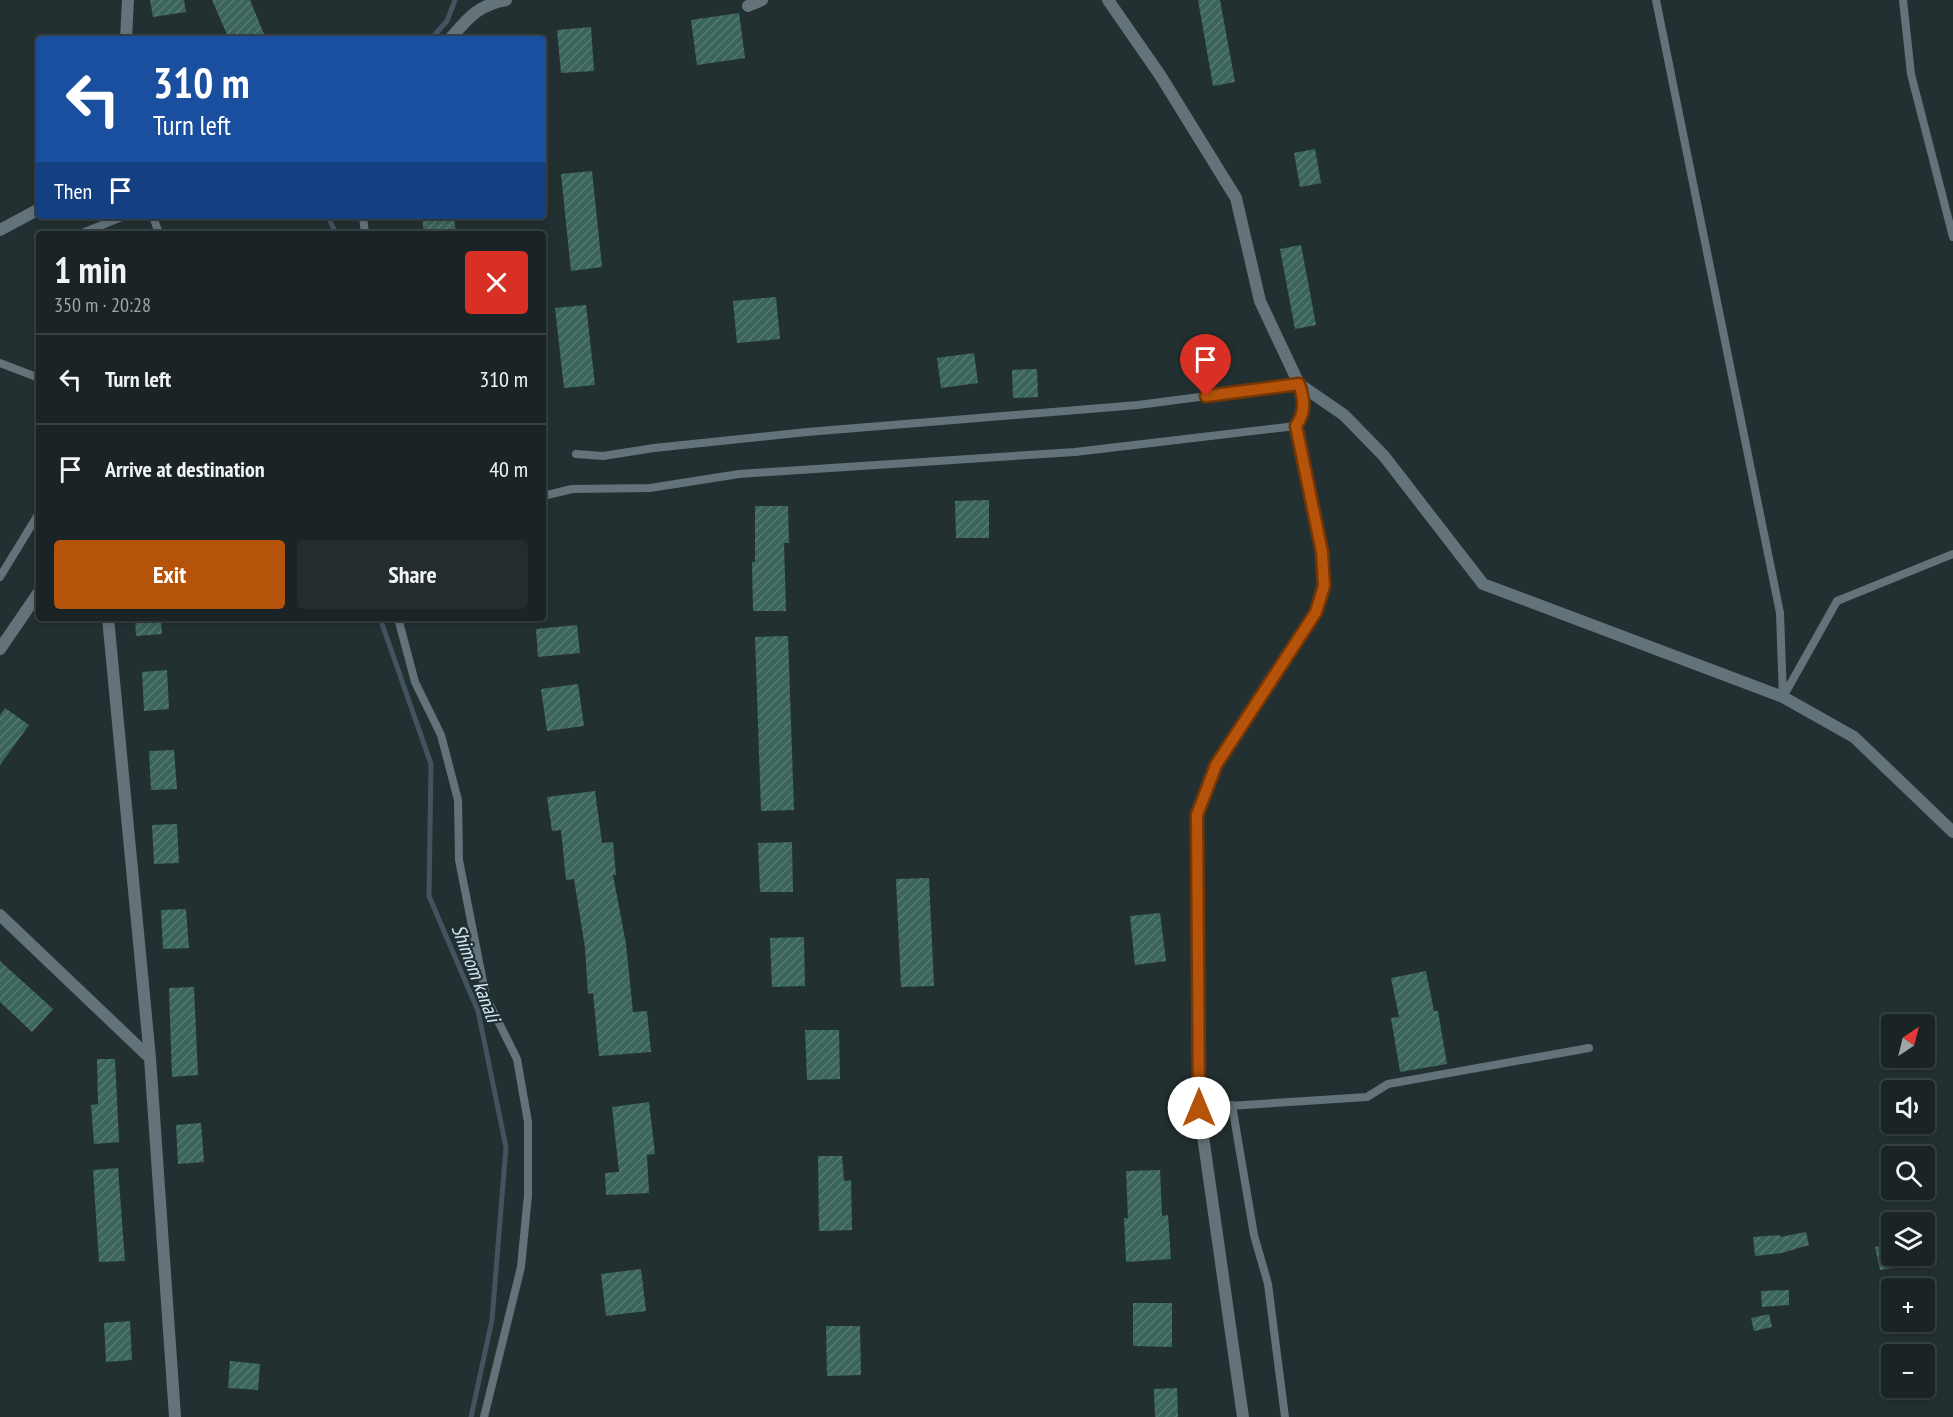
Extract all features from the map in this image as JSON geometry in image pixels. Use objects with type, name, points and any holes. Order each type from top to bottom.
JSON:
[{"type":"street","points":[[126,36],[128,0]]},
{"type":"street","points":[[453,36],[487,2],[506,0]]},
{"type":"street","points":[[748,6],[762,0]]},
{"type":"street","points":[[1108,0],[1160,75],[1236,198],[1260,301],[1299,384],[1344,415],[1384,456],[1483,584],[1783,697],[1854,736],[1953,832]]},
{"type":"street","points":[[0,230],[36,211]]},
{"type":"street","points":[[1243,1417],[1199,1108],[1197,815],[1216,765],[1316,612],[1324,586],[1322,552],[1296,426]]},
{"type":"street","points":[[0,650],[36,596]]},
{"type":"street","points":[[108,621],[150,1058],[176,1417]]},
{"type":"street","points":[[0,915],[150,1058]]},
{"type":"lane","points":[[1656,0],[1780,613],[1783,697]]},
{"type":"lane","points":[[1903,0],[1911,74],[1953,237]]},
{"type":"lane","points":[[87,231],[117,219]]},
{"type":"lane","points":[[0,363],[36,377]]},
{"type":"lane","points":[[546,495],[572,489],[650,488],[739,474],[1075,452],[1296,426],[1301,419],[1304,399],[1299,384],[1138,405],[807,432],[654,448],[603,456],[576,454]]},
{"type":"lane","points":[[0,577],[36,518]]},
{"type":"lane","points":[[1783,697],[1837,601],[1953,554]]},
{"type":"lane","points":[[399,621],[415,682],[441,735],[458,800],[459,860],[486,997],[517,1059],[528,1122],[528,1195],[521,1267],[484,1417]]},
{"type":"lane","points":[[1199,1108],[1309,1103],[1367,1097],[1388,1084],[1589,1048]]},
{"type":"lane","points":[[1232,1105],[1254,1235],[1268,1284],[1285,1417]]},
{"type":"building","points":[[150,0],[184,0],[186,12],[153,17]]},
{"type":"building","points":[[212,0],[250,0],[265,36],[228,36]]},
{"type":"building","points":[[1198,0],[1220,0],[1235,82],[1213,86]]},
{"type":"building","points":[[739,13],[745,58],[697,65],[691,20]]},
{"type":"building","points":[[591,27],[594,71],[561,73],[557,30]]},
{"type":"building","points":[[1315,149],[1321,183],[1300,187],[1294,153]]},
{"type":"building","points":[[592,171],[602,267],[571,271],[561,174]]},
{"type":"building","points":[[422,219],[454,219],[456,231],[424,231]]},
{"type":"building","points":[[1301,245],[1316,325],[1295,329],[1280,249]]},
{"type":"building","points":[[776,297],[780,339],[737,343],[733,301]]},
{"type":"building","points":[[586,305],[595,385],[564,388],[555,308]]},
{"type":"building","points":[[974,353],[978,383],[941,388],[937,358]]},
{"type":"building","points":[[1037,369],[1038,397],[1013,398],[1012,370]]},
{"type":"building","points":[[989,500],[989,538],[956,538],[955,501]]},
{"type":"building","points":[[755,506],[788,506],[789,543],[784,543],[786,611],[753,611],[752,562],[755,562]]},
{"type":"building","points":[[135,621],[161,621],[162,634],[136,636]]},
{"type":"building","points":[[577,625],[580,653],[538,657],[536,629]]},
{"type":"building","points":[[788,636],[794,810],[761,811],[755,637]]},
{"type":"building","points":[[167,670],[169,709],[144,711],[142,672]]},
{"type":"building","points":[[578,684],[584,726],[547,731],[541,689]]},
{"type":"building","points":[[5,708],[29,725],[0,765],[0,715]]},
{"type":"building","points":[[174,750],[177,789],[151,790],[149,751]]},
{"type":"building","points":[[595,791],[602,843],[613,842],[616,875],[613,875],[626,944],[633,1012],[647,1011],[651,1052],[599,1056],[593,993],[588,994],[585,948],[574,879],[566,880],[561,830],[552,831],[547,797]]},
{"type":"building","points":[[177,824],[179,863],[154,864],[152,825]]},
{"type":"building","points":[[792,842],[793,892],[760,892],[758,843]]},
{"type":"building","points":[[929,878],[934,986],[901,987],[896,879]]},
{"type":"building","points":[[186,909],[189,948],[163,949],[161,910]]},
{"type":"building","points":[[1160,913],[1166,961],[1135,965],[1130,916]]},
{"type":"building","points":[[804,937],[805,986],[772,987],[770,938]]},
{"type":"building","points":[[0,961],[53,1009],[32,1032],[0,1002]]},
{"type":"building","points":[[1426,971],[1434,1011],[1438,1011],[1447,1064],[1400,1072],[1391,1018],[1399,1017],[1391,978]]},
{"type":"building","points":[[194,987],[198,1075],[172,1077],[169,988]]},
{"type":"building","points":[[805,1030],[839,1030],[840,1079],[807,1080]]},
{"type":"building","points":[[97,1059],[115,1059],[119,1142],[94,1144],[91,1105],[98,1104]]},
{"type":"building","points":[[649,1102],[655,1154],[647,1155],[649,1193],[606,1195],[605,1173],[619,1172],[612,1107]]},
{"type":"building","points":[[201,1123],[204,1162],[178,1164],[176,1125]]},
{"type":"building","points":[[818,1156],[842,1156],[844,1181],[851,1180],[852,1230],[819,1231]]},
{"type":"building","points":[[118,1168],[125,1261],[99,1262],[93,1170]]},
{"type":"building","points":[[1160,1170],[1162,1216],[1168,1215],[1171,1259],[1126,1262],[1124,1218],[1128,1218],[1126,1171]]},
{"type":"building","points":[[1806,1232],[1809,1245],[1782,1253],[1755,1256],[1753,1237],[1780,1235],[1780,1237]]},
{"type":"building","points":[[1881,1246],[1881,1266],[1893,1266],[1893,1268],[1880,1270],[1875,1247]]},
{"type":"building","points":[[641,1269],[646,1311],[606,1316],[601,1274]]},
{"type":"building","points":[[1789,1290],[1789,1305],[1762,1307],[1761,1291]]},
{"type":"building","points":[[1133,1303],[1172,1303],[1172,1347],[1133,1346]]},
{"type":"building","points":[[1769,1314],[1772,1327],[1754,1331],[1751,1318]]},
{"type":"building","points":[[130,1321],[132,1360],[106,1362],[104,1323]]},
{"type":"building","points":[[826,1326],[860,1326],[861,1375],[827,1376]]},
{"type":"building","points":[[230,1361],[260,1364],[258,1390],[228,1388]]},
{"type":"building","points":[[1177,1388],[1178,1417],[1155,1417],[1154,1389]]},
{"type":"waterway","name":"Shimom kanali","points":[[434,36],[447,21],[455,0]]},
{"type":"waterway","name":"Shimom kanali","points":[[329,219],[335,231]]},
{"type":"waterway","name":"Shimom kanali","points":[[381,621],[431,764],[429,896],[478,1011],[506,1147],[492,1320],[471,1417]]},
{"type":"route","points":[[1199,1108],[1197,815],[1216,765],[1316,612],[1324,586],[1322,552],[1296,426],[1301,419],[1304,399],[1299,384],[1206,396]]}]
